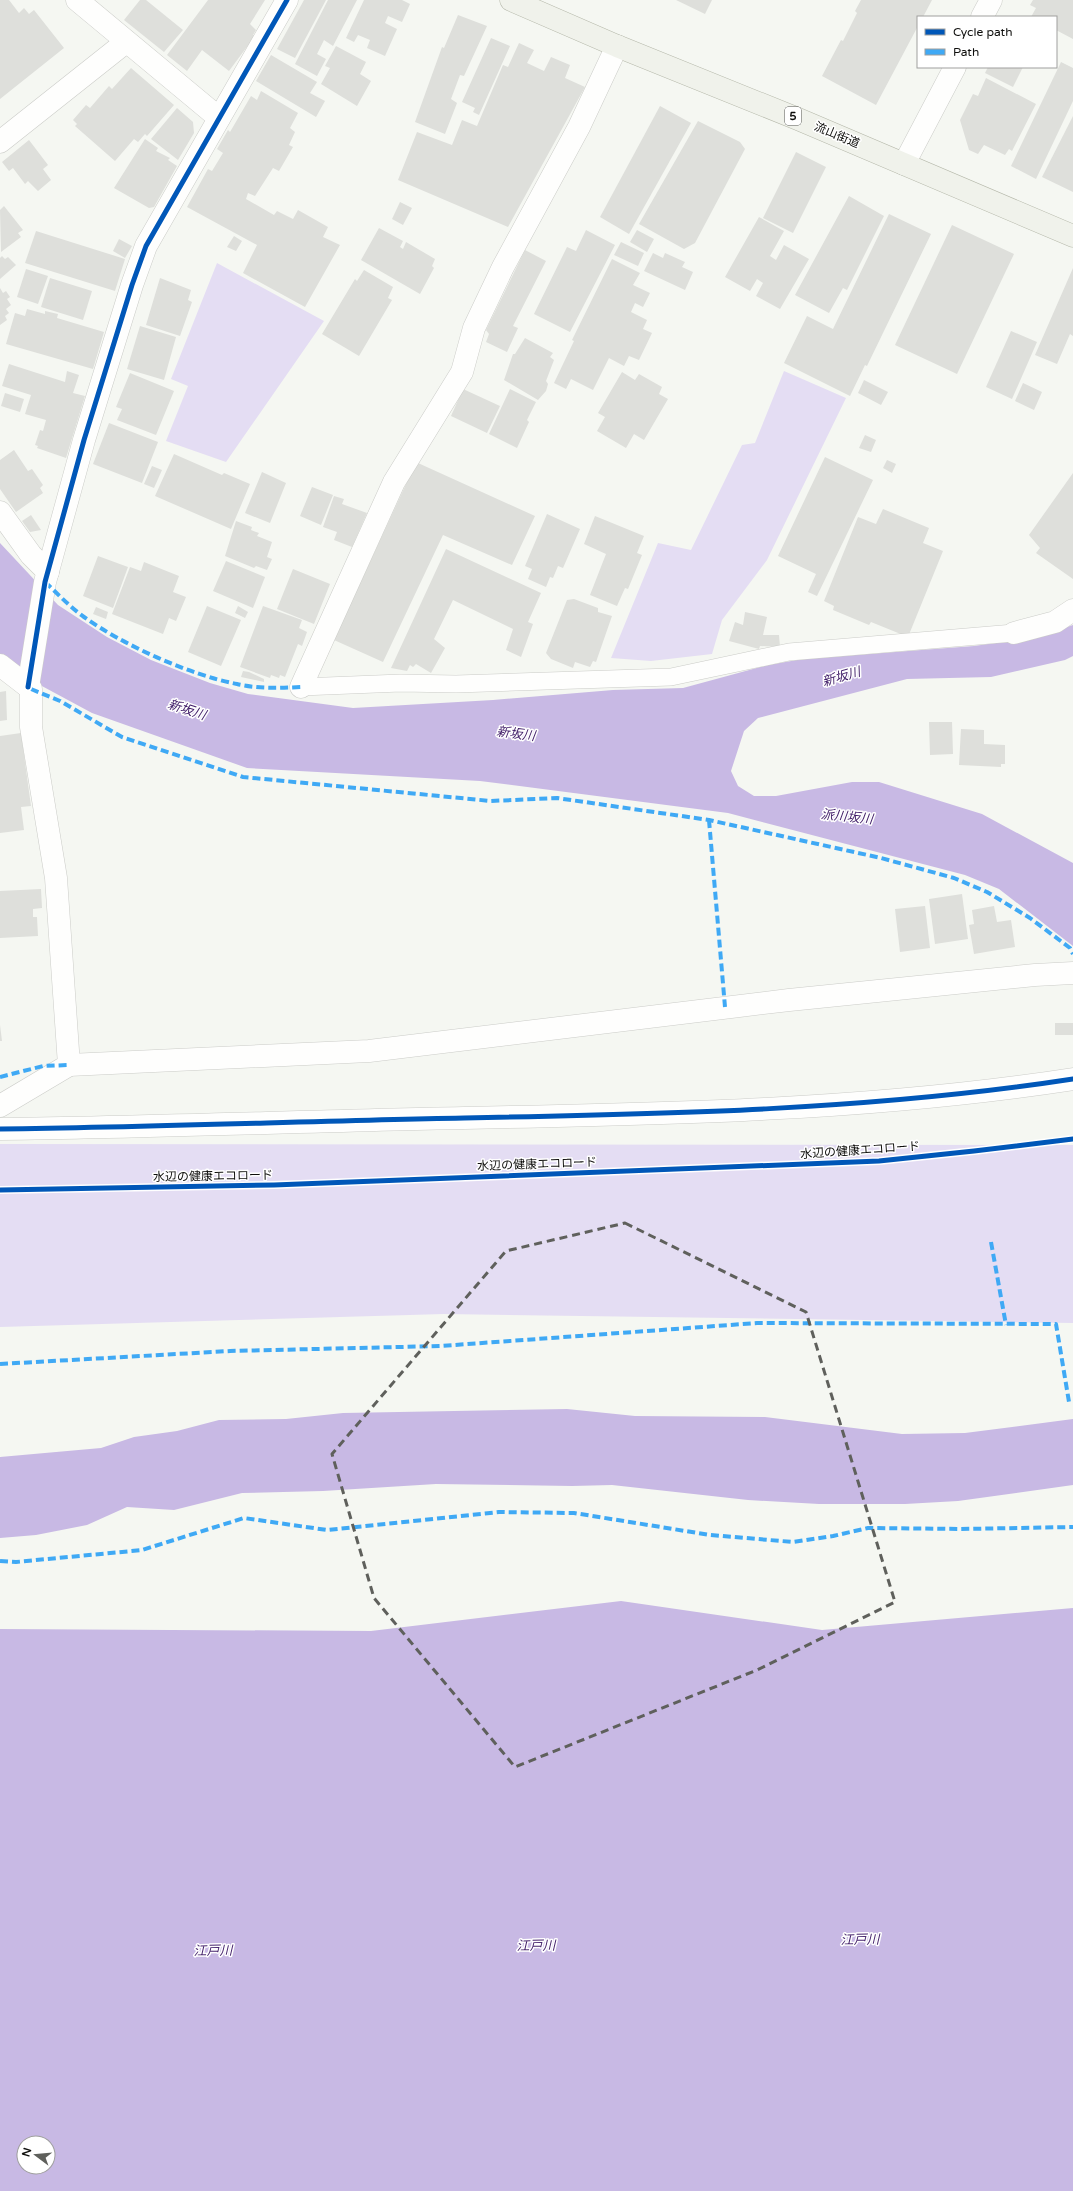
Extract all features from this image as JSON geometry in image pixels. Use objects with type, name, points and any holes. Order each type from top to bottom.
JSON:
[{"type":"main road","name":"流山街道","points":[[511,0],[617,46],[798,119],[1073,236]]},
{"type":"street","points":[[77,0],[219,118]]},
{"type":"street","points":[[28,687],[47,577],[84,440],[132,285],[146,246],[287,0]]},
{"type":"street","points":[[983,16],[991,0]]},
{"type":"street","points":[[0,142],[126,42]]},
{"type":"street","points":[[301,687],[394,482],[462,372],[474,328],[503,267],[579,127],[617,46]]},
{"type":"street","points":[[904,164],[955,68]]},
{"type":"street","points":[[0,512],[47,577]]},
{"type":"street","points":[[1014,633],[1056,622],[1073,610]]},
{"type":"street","points":[[0,665],[31,689],[32,727],[41,793],[56,878],[70,1065]]},
{"type":"street","points":[[0,1106],[70,1065],[369,1052],[789,1000],[1027,976],[1073,973]]},
{"type":"street","points":[[0,1129],[175,1127],[740,1111],[910,1099],[1073,1079]]},
{"type":"lane","points":[[301,687],[401,683],[464,684],[671,677],[790,652],[1014,633]]},
{"type":"highlighted area","points":[[625,1223],[806,1312],[895,1602],[757,1670],[515,1767],[374,1598],[332,1454],[506,1251]]},
{"type":"shaded area","points":[[217,263],[324,321],[226,462],[166,441],[188,386],[171,379]]},
{"type":"shaded area","points":[[784,371],[846,398],[767,560],[722,620],[712,654],[651,661],[611,658],[658,543],[691,550],[742,445],[755,443]]},
{"type":"shaded area","points":[[0,1144],[1073,1145],[1073,1323],[444,1314],[0,1327]]},
{"type":"water","points":[[0,543],[58,605],[107,637],[151,660],[210,683],[248,694],[353,708],[493,700],[613,690],[683,688],[768,665],[803,659],[974,646],[1037,637],[1073,625],[1073,656],[1065,660],[991,677],[907,679],[758,718],[744,731],[731,771],[738,786],[754,796],[776,796],[852,782],[879,782],[982,814],[1073,863],[1073,946],[999,889],[965,875],[728,813],[480,781],[247,768],[92,713],[40,685],[9,665],[0,654]]},
{"type":"water","points":[[567,1409],[635,1416],[765,1417],[902,1434],[965,1433],[1073,1419],[1073,1485],[958,1501],[905,1504],[819,1504],[748,1500],[612,1485],[572,1486],[436,1484],[323,1491],[242,1493],[174,1510],[127,1507],[87,1525],[36,1535],[0,1538],[0,1457],[101,1448],[134,1437],[177,1431],[219,1420],[286,1419],[343,1413]]},
{"type":"water","name":"江戸川","points":[[621,1601],[822,1630],[1073,1608],[1073,2191],[0,2191],[0,1629],[371,1631]]},
{"type":"building","points":[[0,0],[9,0],[19,13],[24,8],[29,14],[34,10],[64,48],[0,99]]},
{"type":"building","points":[[140,0],[146,0],[183,30],[164,52],[124,20]]},
{"type":"building","points":[[208,0],[265,0],[250,24],[256,30],[253,35],[255,36],[229,71],[202,50],[187,71],[167,55]]},
{"type":"building","points":[[304,0],[326,0],[295,58],[277,49]]},
{"type":"building","points":[[328,0],[357,0],[333,46],[324,40],[317,54],[326,59],[317,76],[295,64]]},
{"type":"building","points":[[364,0],[402,0],[410,4],[402,22],[388,16],[385,23],[397,29],[385,56],[367,48],[370,40],[358,35],[354,42],[346,38]]},
{"type":"building","points":[[676,0],[712,0],[705,14]]},
{"type":"building","points":[[861,0],[932,0],[924,16],[917,16],[917,28],[876,105],[822,76],[841,40],[843,41],[857,13],[855,11]]},
{"type":"building","points":[[1033,0],[1073,0],[1073,39],[1057,31],[1057,16],[1032,16],[1036,8],[1030,5]]},
{"type":"building","points":[[458,15],[487,26],[464,76],[460,75],[451,99],[457,103],[445,134],[415,122],[442,47],[444,48]]},
{"type":"building","points":[[491,38],[510,46],[479,115],[473,112],[475,108],[462,102]]},
{"type":"building","points":[[519,43],[534,50],[527,63],[544,71],[551,57],[570,65],[565,78],[585,87],[508,227],[398,180],[417,132],[452,145],[462,120],[477,126],[503,65],[508,67]]},
{"type":"building","points":[[336,46],[366,62],[360,74],[371,81],[357,106],[321,84],[330,68],[325,66]]},
{"type":"building","points":[[271,55],[317,82],[310,93],[325,101],[316,117],[256,81]]},
{"type":"building","points":[[1061,62],[1073,68],[1073,101],[1036,179],[1011,166]]},
{"type":"building","points":[[131,68],[174,105],[147,136],[145,134],[138,142],[134,139],[115,161],[75,126],[77,124],[73,120],[86,105],[90,108],[109,86],[112,89]]},
{"type":"building","points":[[988,68],[1022,68],[1013,87],[985,73]]},
{"type":"building","points":[[986,78],[1036,104],[1012,151],[1009,149],[1005,155],[984,145],[978,154],[969,150],[960,120],[973,94],[978,96]]},
{"type":"building","points":[[261,91],[298,113],[290,128],[295,132],[289,145],[293,147],[279,171],[273,168],[255,196],[248,193],[246,199],[274,215],[277,211],[293,219],[298,210],[328,227],[323,237],[340,245],[305,307],[243,273],[257,245],[187,207],[208,169],[212,171],[223,153],[217,149],[228,130],[230,132],[251,96],[257,100]]},
{"type":"building","points":[[660,106],[691,123],[629,234],[600,217]]},
{"type":"building","points":[[177,108],[193,122],[194,133],[178,160],[151,139]]},
{"type":"building","points":[[1073,116],[1073,192],[1042,177]]},
{"type":"building","points":[[698,121],[740,142],[745,149],[695,243],[684,249],[639,224]]},
{"type":"building","points":[[145,139],[158,148],[156,151],[170,158],[168,160],[177,166],[154,207],[149,208],[114,188]]},
{"type":"building","points":[[29,140],[48,165],[43,169],[51,180],[38,191],[28,181],[25,184],[13,168],[9,171],[2,162]]},
{"type":"building","points":[[796,152],[826,167],[793,233],[763,218]]},
{"type":"building","points":[[849,196],[884,216],[847,290],[843,288],[829,313],[795,295]]},
{"type":"building","points":[[400,202],[412,208],[403,225],[392,219]]},
{"type":"building","points":[[4,206],[23,230],[18,233],[21,237],[1,252],[0,210]]},
{"type":"building","points":[[889,214],[931,234],[867,366],[865,365],[850,396],[784,363],[807,316],[833,329]]},
{"type":"building","points":[[759,217],[784,231],[770,256],[776,260],[784,245],[809,259],[780,309],[756,296],[763,283],[757,279],[750,291],[725,277]]},
{"type":"building","points":[[952,225],[1014,254],[957,374],[895,345]]},
{"type":"building","points":[[379,228],[403,241],[400,247],[403,249],[406,242],[435,259],[432,266],[434,268],[420,294],[361,260]]},
{"type":"building","points":[[586,230],[615,245],[570,332],[534,314],[567,247],[576,251]]},
{"type":"building","points":[[637,230],[654,239],[647,252],[630,242]]},
{"type":"building","points":[[36,231],[125,259],[115,291],[25,263]]},
{"type":"building","points":[[234,236],[242,241],[236,251],[227,247]]},
{"type":"building","points":[[119,239],[132,246],[125,258],[113,251]]},
{"type":"building","points":[[621,242],[644,253],[638,266],[614,255]]},
{"type":"building","points":[[525,250],[546,261],[513,326],[518,328],[507,352],[486,342],[489,334],[486,330]]},
{"type":"building","points":[[653,253],[663,258],[665,253],[685,262],[682,267],[693,272],[685,290],[644,271]]},
{"type":"building","points":[[2,256],[5,259],[8,257],[16,265],[0,279],[0,258]]},
{"type":"building","points":[[612,259],[640,273],[633,285],[650,293],[643,307],[635,303],[631,312],[647,320],[643,329],[652,333],[639,360],[629,356],[624,366],[609,358],[593,390],[571,379],[566,389],[554,383],[574,341],[572,340]]},
{"type":"building","points":[[1073,268],[1073,336],[1070,334],[1057,364],[1035,355]]},
{"type":"building","points":[[26,269],[48,276],[38,304],[17,297]]},
{"type":"building","points":[[364,270],[393,287],[388,298],[392,300],[359,356],[322,334],[355,279],[357,281]]},
{"type":"building","points":[[50,278],[92,291],[83,320],[41,307]]},
{"type":"building","points":[[160,278],[191,290],[188,300],[192,302],[180,336],[146,325]]},
{"type":"building","points":[[0,288],[3,293],[6,291],[10,297],[7,299],[11,305],[6,309],[9,313],[5,316],[7,320],[0,325]]},
{"type":"building","points":[[27,309],[45,314],[45,311],[58,314],[57,318],[104,332],[93,369],[6,344],[15,313],[25,316]]},
{"type":"building","points":[[140,326],[176,337],[164,380],[127,369]]},
{"type":"building","points":[[1011,331],[1037,342],[1012,399],[986,387]]},
{"type":"building","points":[[525,338],[553,353],[550,357],[554,360],[546,381],[548,384],[546,391],[538,400],[504,380],[513,354],[515,354]]},
{"type":"building","points":[[9,364],[65,382],[67,371],[79,375],[73,393],[85,396],[66,458],[37,448],[38,446],[35,445],[40,430],[43,431],[46,420],[25,414],[31,395],[2,386]]},
{"type":"building","points":[[622,372],[635,380],[639,374],[662,387],[659,394],[668,399],[644,440],[634,434],[626,448],[597,431],[605,417],[598,413]]},
{"type":"building","points":[[130,373],[174,391],[156,435],[117,420],[122,409],[116,407]]},
{"type":"building","points":[[864,380],[888,392],[881,405],[858,393]]},
{"type":"building","points":[[1023,383],[1042,392],[1034,410],[1015,401]]},
{"type":"building","points":[[463,389],[500,406],[487,433],[451,416]]},
{"type":"building","points":[[510,389],[536,402],[527,420],[529,422],[517,448],[489,434]]},
{"type":"building","points":[[5,393],[24,399],[20,412],[1,406]]},
{"type":"building","points":[[109,423],[158,442],[142,483],[93,464]]},
{"type":"building","points":[[865,435],[876,440],[871,452],[859,448]]},
{"type":"building","points":[[14,450],[28,471],[32,469],[43,485],[40,488],[43,493],[16,512],[0,489],[0,460]]},
{"type":"building","points":[[174,454],[222,475],[224,473],[250,484],[231,529],[155,496]]},
{"type":"building","points":[[825,457],[873,480],[817,596],[808,592],[816,574],[778,556]]},
{"type":"building","points":[[887,460],[896,464],[892,473],[883,468]]},
{"type":"building","points":[[418,463],[535,516],[512,565],[443,535],[383,662],[334,640],[407,482]]},
{"type":"building","points":[[152,466],[162,470],[154,488],[144,484]]},
{"type":"building","points":[[262,472],[286,483],[270,523],[245,513]]},
{"type":"building","points":[[1073,473],[1073,579],[1036,553],[1040,548],[1029,535]]},
{"type":"building","points":[[312,487],[333,495],[321,525],[300,516]]},
{"type":"building","points":[[334,496],[344,499],[342,504],[367,513],[352,547],[334,540],[337,532],[323,527]]},
{"type":"building","points":[[883,509],[929,528],[923,543],[943,551],[908,637],[871,622],[869,625],[833,610],[834,606],[824,601],[858,517],[876,524]]},
{"type":"building","points":[[547,514],[580,529],[563,568],[558,566],[553,578],[550,577],[546,587],[528,579],[532,569],[525,566]]},
{"type":"building","points":[[31,515],[41,530],[30,532],[22,521]]},
{"type":"building","points":[[595,516],[644,536],[637,553],[642,555],[628,589],[625,588],[617,606],[590,595],[606,554],[584,544]]},
{"type":"building","points":[[236,521],[252,527],[251,530],[259,533],[257,536],[272,542],[267,557],[272,559],[267,570],[256,566],[254,568],[225,556]]},
{"type":"building","points":[[446,549],[541,593],[528,622],[533,624],[521,657],[506,650],[513,629],[453,600],[434,639],[445,648],[431,673],[416,664],[413,667],[410,665],[407,671],[391,668]]},
{"type":"building","points":[[98,556],[128,567],[113,608],[83,596]]},
{"type":"building","points":[[226,561],[265,577],[253,608],[213,591]]},
{"type":"building","points":[[144,562],[179,576],[173,592],[186,597],[176,621],[169,618],[163,634],[112,614],[130,567],[141,571]]},
{"type":"building","points":[[293,569],[330,584],[314,624],[277,609]]},
{"type":"building","points":[[574,599],[598,608],[598,612],[612,616],[596,662],[593,661],[590,667],[575,662],[573,668],[551,659],[546,653],[567,600]]},
{"type":"building","points":[[207,606],[241,620],[221,666],[188,652]]},
{"type":"building","points":[[238,606],[248,612],[245,618],[235,613]]},
{"type":"building","points":[[263,606],[302,620],[299,628],[307,632],[302,646],[298,644],[285,677],[280,675],[279,678],[271,675],[270,678],[240,667]]},
{"type":"building","points":[[96,607],[108,612],[106,619],[93,614]]},
{"type":"building","points":[[745,612],[767,617],[763,635],[779,635],[780,647],[760,646],[759,649],[729,641],[735,622],[743,625]]},
{"type":"building","points":[[243,671],[249,672],[264,679],[264,682],[241,677]]},
{"type":"building","points":[[6,691],[7,720],[0,721],[0,692]]},
{"type":"building","points":[[929,722],[952,722],[953,754],[930,755]]},
{"type":"building","points":[[961,729],[984,730],[984,744],[1005,745],[1005,764],[1001,764],[1001,767],[959,765]]},
{"type":"building","points":[[21,733],[31,806],[21,807],[24,830],[0,833],[0,736]]},
{"type":"building","points":[[41,889],[42,908],[33,909],[33,917],[37,917],[38,936],[0,938],[0,891]]},
{"type":"building","points":[[962,894],[968,939],[935,944],[929,899]]},
{"type":"building","points":[[925,906],[930,948],[900,952],[895,909]]},
{"type":"building","points":[[994,906],[997,922],[1011,920],[1015,947],[974,954],[969,925],[974,924],[972,910]]},
{"type":"building","points":[[1055,1023],[1073,1023],[1073,1035],[1055,1035]]},
{"type":"building","points":[[0,1025],[2,1041],[0,1041]]},
{"type":"marked path","points":[[45,582],[74,609],[100,628],[158,658],[199,674],[245,686],[269,688],[301,687]]},
{"type":"marked path","points":[[31,689],[60,701],[122,737],[243,777],[491,801],[557,798],[709,820],[881,858],[954,878],[987,892],[1030,918],[1070,948],[1073,954]]},
{"type":"marked path","points":[[709,820],[725,1007]]},
{"type":"marked path","points":[[0,1077],[43,1066],[69,1065]]},
{"type":"marked path","points":[[991,1242],[1006,1325]]},
{"type":"marked path","points":[[0,1364],[230,1351],[441,1346],[757,1323],[1056,1324],[1069,1402]]},
{"type":"marked path","points":[[0,1561],[16,1562],[142,1550],[244,1518],[327,1530],[499,1512],[574,1513],[710,1535],[793,1542],[833,1536],[868,1528],[961,1529],[1073,1527]]},
{"type":"cycle path","points":[[28,687],[45,582],[84,440],[132,285],[146,246],[287,0]]},
{"type":"cycle path","points":[[0,1129],[617,1115],[770,1109],[922,1098],[1073,1079]]},
{"type":"cycle path","name":"水辺の健康エコロード","points":[[0,1190],[274,1185],[879,1161],[1073,1139]]},
{"type":"water label","name":"新坂川","points":[[841,676]]},
{"type":"water label","name":"新坂川","points":[[187,709]]},
{"type":"water label","name":"新坂川","points":[[516,733]]},
{"type":"water label","name":"派川坂川","points":[[847,816]]}]
